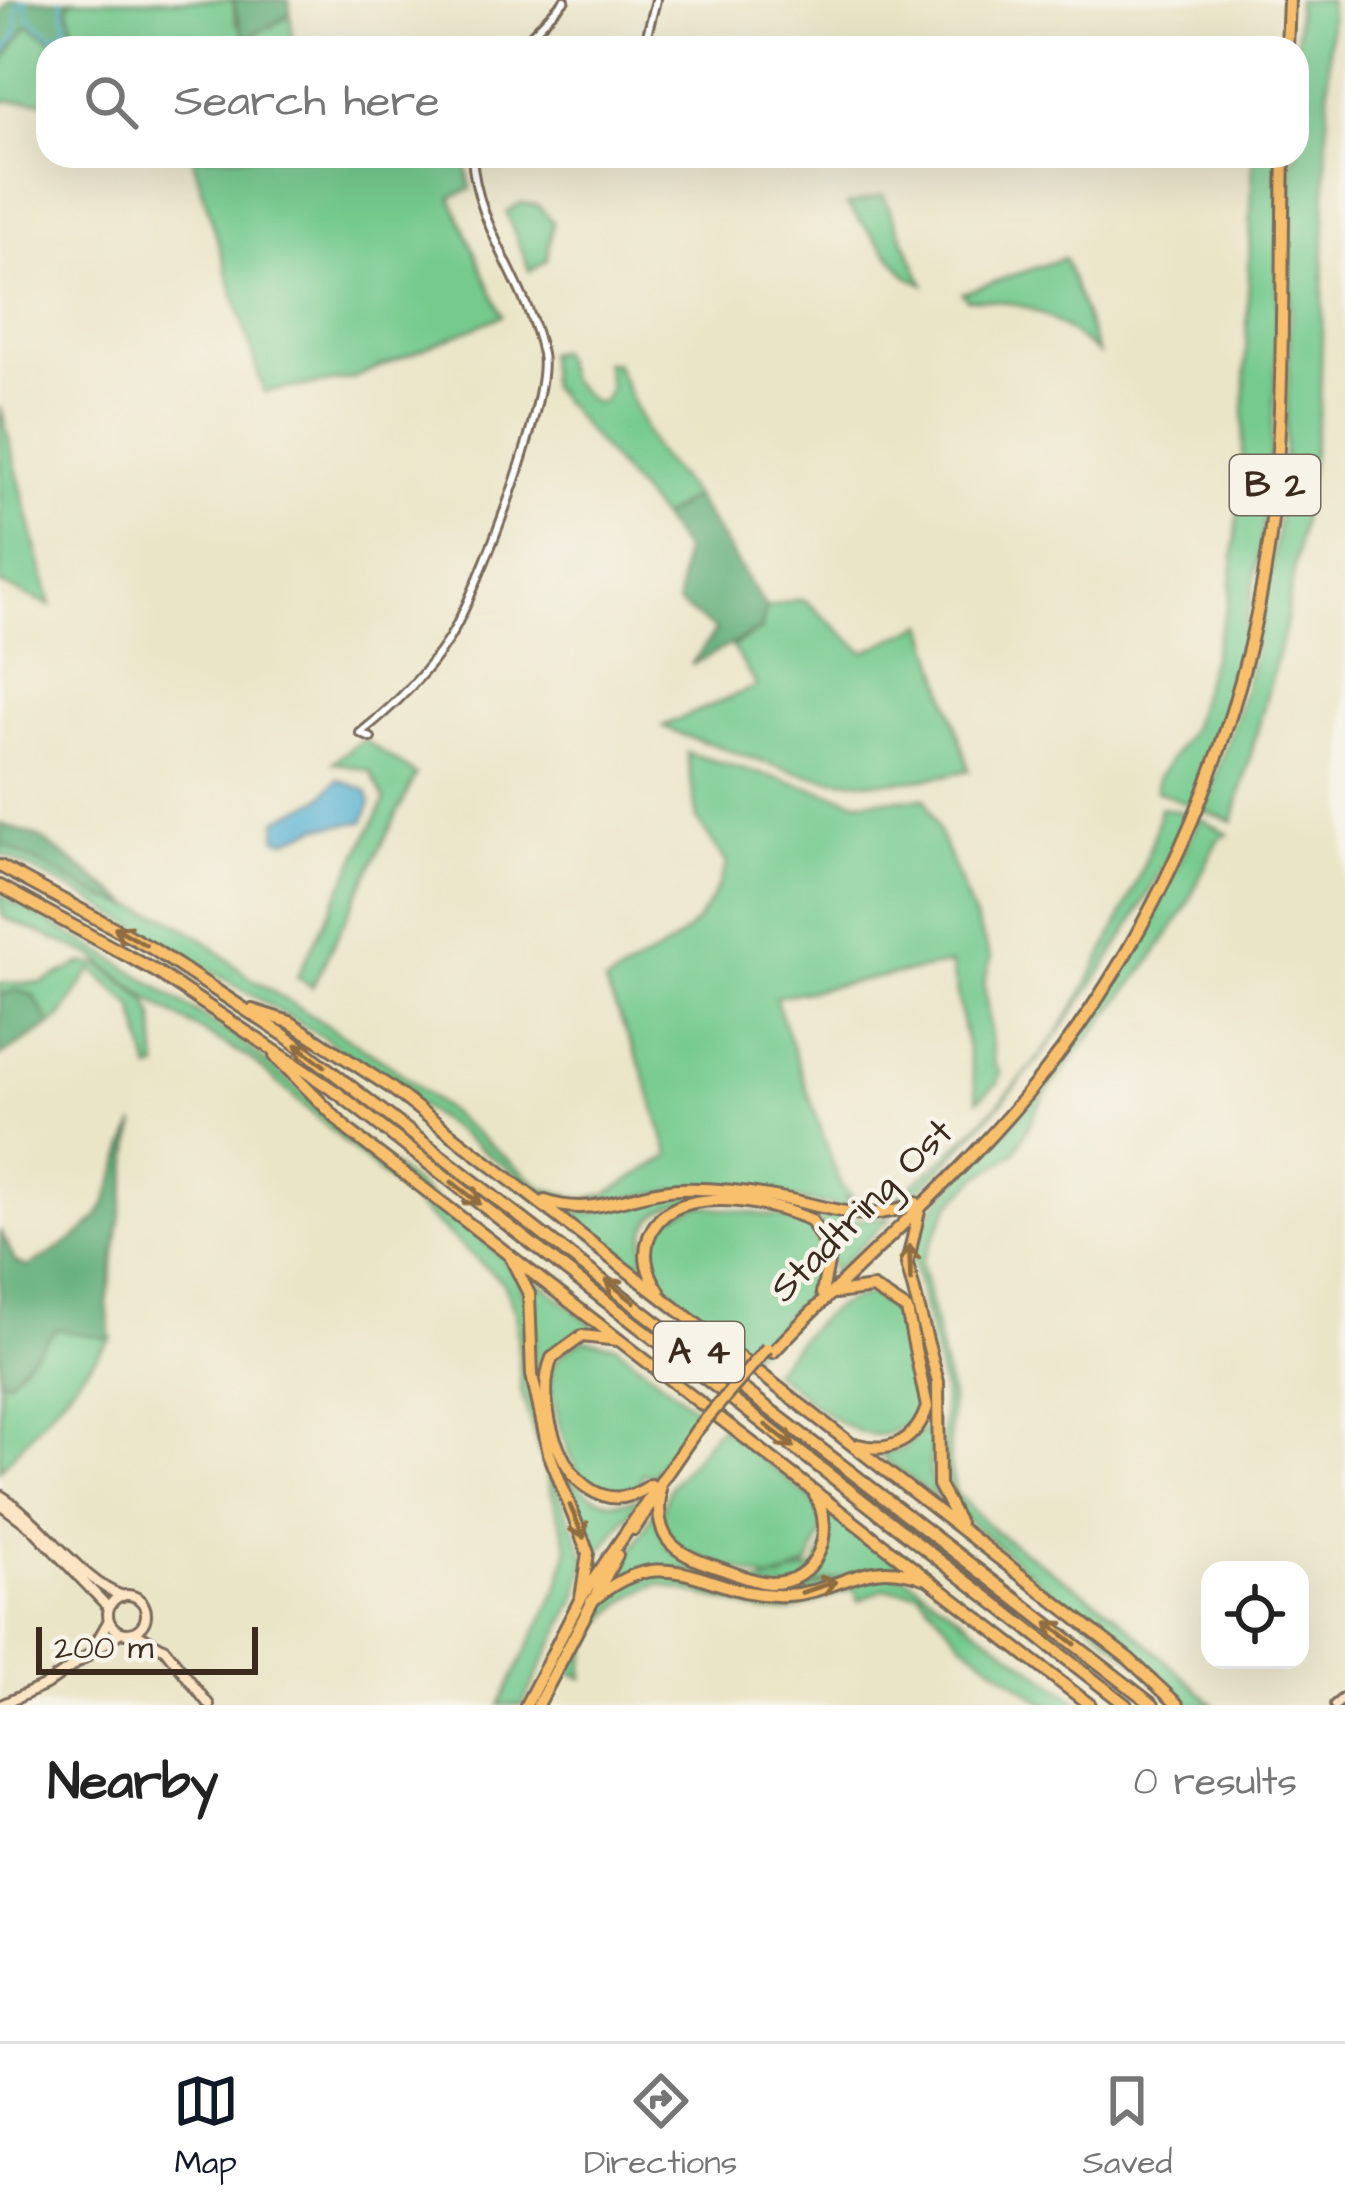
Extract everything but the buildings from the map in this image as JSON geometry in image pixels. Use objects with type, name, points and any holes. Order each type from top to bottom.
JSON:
[{"type":"highway","points":[[1288,36],[1289,0]]},
{"type":"highway","name":"Stadtring Ost","points":[[918,1205],[1048,1064],[1105,983],[1162,883],[1204,788],[1237,691],[1273,514],[1280,424],[1284,168]]},
{"type":"highway","name":"A 4","points":[[0,866],[100,918],[239,1005],[459,1165],[1153,1705]]},
{"type":"highway","name":"A 4","points":[[0,886],[158,972],[364,1114],[1126,1705]]},
{"type":"highway","points":[[239,1005],[290,1022],[325,1043],[532,1196],[1129,1659],[1178,1705]]},
{"type":"highway","points":[[266,1044],[296,1082],[348,1130],[1090,1705]]},
{"type":"highway","points":[[532,1196],[568,1208],[596,1209],[656,1192],[702,1189],[792,1200],[858,1218],[918,1205],[907,1264],[938,1382],[936,1470],[952,1514],[968,1535]]},
{"type":"highway","points":[[664,1299],[647,1267],[650,1231],[674,1207],[705,1201],[781,1210],[811,1220],[830,1252],[825,1294],[861,1287],[899,1300],[917,1335],[928,1406],[915,1432],[894,1447],[848,1442]]},
{"type":"highway","name":"B 2","points":[[825,1294],[918,1205]]},
{"type":"highway","points":[[506,1251],[530,1294],[535,1393],[553,1466],[588,1552],[586,1600]]},
{"type":"highway","name":"Stadtring Ost","points":[[526,1705],[660,1484],[770,1350],[825,1294]]},
{"type":"highway","points":[[624,1342],[594,1335],[563,1346],[546,1371],[551,1413],[571,1475],[593,1494],[632,1496],[660,1484],[658,1521],[680,1555],[770,1583],[790,1580],[819,1554],[824,1515],[810,1487]]},
{"type":"highway","points":[[586,1600],[623,1578],[652,1569],[687,1571],[774,1595],[790,1595],[879,1569],[932,1581]]},
{"type":"highway","name":"Stadtring Ost","points":[[538,1705],[586,1600]]},
{"type":"main road","points":[[0,1495],[104,1586],[141,1602],[145,1620],[209,1705]]},
{"type":"main road","points":[[0,1504],[46,1542],[109,1609],[109,1620],[89,1654]]},
{"type":"main road","points":[[109,1609],[123,1596]]},
{"type":"main road","points":[[109,1620],[121,1632]]},
{"type":"main road","points":[[134,1632],[145,1620]]},
{"type":"main road","points":[[1,1705],[46,1685],[121,1632],[134,1632],[165,1649]]},
{"type":"main road","points":[[1335,1705],[1345,1697]]},
{"type":"street","points":[[530,36],[565,0]]},
{"type":"street","points":[[647,36],[656,0]]},
{"type":"street","points":[[371,738],[360,733],[414,682],[463,612],[540,399],[542,353],[482,209],[474,168]]},
{"type":"green space","points":[[10,0],[73,0],[67,7],[74,29],[71,36],[46,36],[28,25],[0,65],[0,14]]},
{"type":"green space","points":[[73,0],[233,0],[236,24],[271,27],[290,14],[293,36],[71,36],[74,29],[67,7]]},
{"type":"green space","points":[[233,0],[289,0],[290,14],[243,36]]},
{"type":"green space","points":[[1297,0],[1329,0],[1320,406],[1285,627],[1233,821],[1203,811],[1251,663],[1278,519],[1289,364],[1292,168],[1309,168],[1309,36],[1297,36]]},
{"type":"green space","points":[[28,25],[45,36],[36,36],[36,101],[0,101],[0,65]]},
{"type":"green space","points":[[196,168],[467,168],[471,189],[451,197],[502,316],[351,379],[264,392]]},
{"type":"green space","points":[[1253,168],[1280,168],[1268,485],[1242,643],[1192,806],[1156,790],[1157,779],[1191,729],[1230,596],[1242,473]]},
{"type":"green space","points":[[883,195],[924,284],[907,276],[847,205]]},
{"type":"green space","points":[[521,203],[538,205],[553,222],[547,260],[530,271],[506,212]]},
{"type":"green space","points":[[1064,258],[1098,353],[1038,312],[1007,302],[967,299],[962,293]]},
{"type":"green space","points":[[559,351],[569,379],[593,403],[603,401],[610,389],[605,362],[615,363],[655,451],[694,496],[661,518],[550,387],[547,354]]},
{"type":"green space","points":[[0,409],[2,412],[51,606],[0,584]]},
{"type":"green space","points":[[694,496],[766,608],[761,629],[691,665],[716,630],[678,604],[683,550],[661,518]]},
{"type":"green space","points":[[806,601],[864,652],[925,624],[969,770],[901,781],[840,780],[781,767],[663,726],[757,686],[732,647],[761,630],[766,608]]},
{"type":"green space","points":[[363,739],[416,775],[312,987],[297,977],[385,800],[370,771],[333,762]]},
{"type":"green space","points":[[687,753],[857,801],[925,798],[991,958],[984,983],[998,1083],[978,1100],[951,964],[775,997],[840,1184],[853,1198],[842,1198],[855,1203],[878,1204],[920,1179],[1023,1076],[941,1169],[917,1191],[889,1207],[874,1212],[711,1186],[574,1205],[548,1197],[328,1040],[84,896],[0,853],[0,843],[104,898],[167,917],[246,975],[392,1066],[543,1188],[582,1199],[606,1194],[670,1156],[642,1068],[605,984],[693,925],[727,864],[697,819]]},
{"type":"green space","points":[[1160,808],[1189,813],[1143,903],[1055,1037],[1118,924],[1146,859]]},
{"type":"green space","points":[[1200,818],[1228,834],[1218,839],[1184,911],[1045,1094],[1014,1154],[977,1178],[950,1205],[921,1262],[951,1399],[949,1463],[956,1493],[994,1531],[1114,1613],[1214,1705],[1187,1705],[960,1514],[942,1469],[944,1394],[912,1257],[936,1205],[1014,1121],[1095,1010],[1144,930]]},
{"type":"green space","points":[[0,824],[39,837],[133,906],[104,898],[0,843]]},
{"type":"green space","points":[[0,895],[106,954],[238,1039],[499,1254],[519,1279],[528,1309],[530,1396],[550,1469],[586,1559],[577,1597],[522,1705],[499,1705],[558,1589],[568,1547],[521,1391],[516,1314],[503,1283],[252,1060],[159,1006],[94,956],[3,917]]},
{"type":"green space","points":[[83,963],[102,965],[147,1001],[154,1017],[158,1068],[150,1070],[134,1008],[92,969],[51,1025],[32,995],[16,990],[0,995],[0,983],[41,983]]},
{"type":"green space","points":[[16,990],[33,995],[51,1025],[0,1056],[0,995]]},
{"type":"green space","points":[[135,1123],[107,1304],[111,1339],[56,1329],[9,1380],[0,1380],[0,1230],[15,1262],[28,1267],[78,1235],[103,1209]]},
{"type":"green space","points":[[682,1192],[740,1199],[700,1199],[662,1211],[646,1229],[642,1276],[557,1209],[593,1213]]},
{"type":"green space","points":[[769,1202],[804,1206],[847,1220],[891,1217],[832,1273],[830,1238],[819,1223],[804,1212]]},
{"type":"green space","points":[[702,1205],[805,1221],[825,1252],[821,1280],[749,1356],[726,1328],[719,1331],[664,1282],[648,1249],[654,1233],[671,1218]]},
{"type":"green space","points":[[531,1275],[601,1332],[564,1341],[542,1370],[546,1417],[563,1465],[595,1497],[616,1502],[641,1497],[597,1556],[592,1573],[587,1530],[579,1508],[551,1437],[542,1413],[537,1389],[533,1305],[526,1277]]},
{"type":"green space","points":[[872,1295],[904,1320],[918,1406],[903,1426],[885,1434],[867,1434],[847,1426],[772,1371],[828,1312]]},
{"type":"green space","points":[[56,1329],[111,1339],[0,1470],[0,1380],[9,1380]]},
{"type":"green space","points":[[583,1340],[615,1345],[699,1411],[651,1477],[643,1473],[640,1480],[645,1483],[625,1489],[595,1487],[584,1479],[569,1454],[551,1378],[556,1360]]},
{"type":"green space","points":[[932,1420],[930,1478],[937,1499],[879,1455],[904,1449]]},
{"type":"green space","points":[[720,1426],[814,1501],[823,1529],[809,1564],[782,1579],[766,1579],[680,1550],[664,1525],[662,1510],[671,1486]]},
{"type":"green space","points":[[826,1505],[907,1569],[873,1569],[779,1590],[655,1568],[606,1585],[615,1568],[622,1568],[655,1509],[668,1548],[694,1565],[758,1584],[815,1567],[828,1539]]},
{"type":"green space","points":[[672,1573],[770,1598],[874,1573],[906,1577],[1083,1705],[1046,1705],[962,1642],[919,1592],[884,1589],[859,1601],[854,1588],[788,1612],[765,1612],[660,1584],[631,1597],[606,1619],[589,1646],[583,1678],[564,1669],[593,1618],[617,1592],[632,1583]]},
{"type":"water","points":[[338,779],[367,791],[371,802],[363,822],[319,827],[285,841],[276,838],[277,820],[320,799]]},
{"type":"waterway","points":[[0,59],[17,32],[17,9],[23,0]]},
{"type":"waterway","points":[[26,0],[29,18],[52,36]]},
{"type":"waterway","points":[[55,36],[67,29],[61,0]]}]
